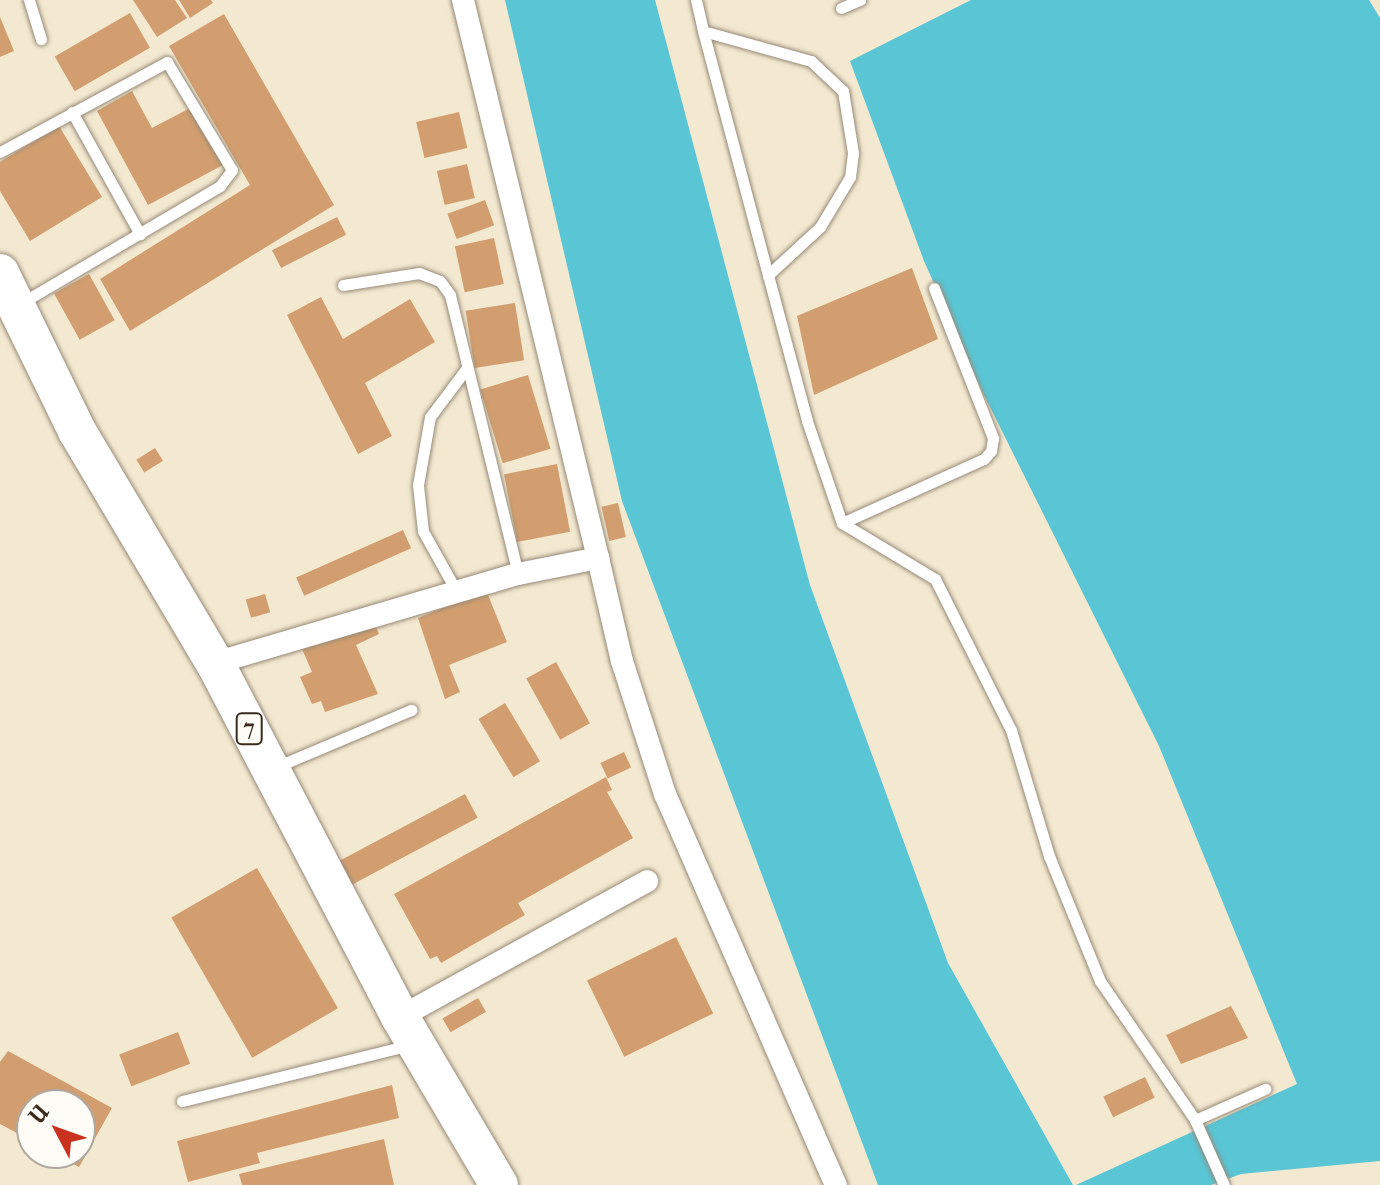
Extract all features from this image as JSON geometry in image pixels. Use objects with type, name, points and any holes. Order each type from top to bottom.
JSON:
[{"type":"highway","name":"7","points":[[8,289],[77,431],[215,663],[408,1030],[499,1185]]},
{"type":"street","points":[[463,0],[622,661],[665,794],[836,1185]]},
{"type":"street","points":[[215,663],[518,574],[598,558]]},
{"type":"street","points":[[408,1030],[647,881]]},
{"type":"lane","points":[[29,0],[41,39]]},
{"type":"lane","points":[[696,0],[807,421],[842,523],[935,579],[1011,730],[1049,856],[1100,981],[1197,1124],[1224,1185]]},
{"type":"lane","points":[[841,8],[860,0]]},
{"type":"lane","points":[[703,31],[811,61],[843,91],[853,153],[850,177],[820,227],[768,275]]},
{"type":"lane","points":[[0,152],[167,62],[232,170],[225,182],[140,234],[8,289]]},
{"type":"lane","points":[[72,112],[140,234]]},
{"type":"lane","points":[[343,285],[419,273],[440,281],[450,295],[518,574]]},
{"type":"lane","points":[[842,523],[984,459],[991,451],[993,438],[934,288]]},
{"type":"lane","points":[[458,594],[423,531],[418,485],[430,417],[466,369]]},
{"type":"lane","points":[[271,770],[411,710]]},
{"type":"lane","points":[[182,1101],[408,1030]]},
{"type":"lane","points":[[1197,1124],[1265,1089]]},
{"type":"water","points":[[505,0],[655,0],[810,585],[948,963],[1073,1185],[878,1185],[622,501]]},
{"type":"water","points":[[971,0],[1369,0],[1380,18],[1380,1161],[1241,1174],[1211,1185],[1076,1185],[1297,1084],[1159,746],[983,393],[924,261],[850,61]]},
{"type":"building","points":[[133,0],[175,0],[187,18],[157,37]]},
{"type":"building","points":[[179,0],[211,0],[213,3],[190,18]]},
{"type":"building","points":[[130,13],[150,48],[75,91],[55,57]]},
{"type":"building","points":[[224,14],[334,205],[130,331],[100,279],[250,185],[169,46]]},
{"type":"building","points":[[0,17],[14,51],[0,57]]},
{"type":"building","points":[[132,91],[152,128],[192,107],[223,165],[148,205],[97,111]]},
{"type":"building","points":[[459,112],[467,148],[424,158],[416,122]]},
{"type":"building","points":[[59,126],[102,197],[30,241],[0,191],[0,162]]},
{"type":"building","points":[[467,164],[475,198],[445,205],[437,171]]},
{"type":"building","points":[[485,200],[494,225],[457,239],[447,214]]},
{"type":"building","points":[[337,217],[346,235],[281,268],[272,250]]},
{"type":"building","points":[[494,238],[504,284],[465,292],[455,246]]},
{"type":"building","points":[[912,268],[938,339],[814,395],[797,316]]},
{"type":"building","points":[[89,274],[115,320],[80,340],[54,293]]},
{"type":"building","points":[[321,297],[343,339],[410,299],[435,342],[365,383],[392,436],[358,454],[287,315]]},
{"type":"building","points":[[515,303],[524,360],[475,368],[466,311]]},
{"type":"building","points":[[528,375],[551,449],[503,463],[480,390]]},
{"type":"building","points":[[155,448],[163,461],[144,472],[136,460]]},
{"type":"building","points":[[557,464],[570,532],[517,542],[504,474]]},
{"type":"building","points":[[618,503],[626,537],[609,541],[601,507]]},
{"type":"building","points":[[403,530],[411,548],[304,596],[296,578]]},
{"type":"building","points":[[486,590],[507,642],[449,665],[460,692],[445,699],[418,618]]},
{"type":"building","points":[[265,594],[270,612],[251,618],[246,600]]},
{"type":"building","points":[[373,620],[379,634],[356,645],[378,694],[325,712],[321,701],[312,704],[300,677],[312,672],[302,649]]},
{"type":"building","points":[[556,662],[590,723],[560,740],[526,678]]},
{"type":"building","points":[[505,703],[540,761],[513,777],[478,719]]},
{"type":"building","points":[[624,752],[631,767],[608,778],[600,763]]},
{"type":"building","points":[[606,777],[612,790],[607,792],[633,838],[518,903],[525,915],[441,963],[437,956],[430,959],[394,894]]},
{"type":"building","points":[[465,794],[478,818],[351,885],[339,861]]},
{"type":"building","points":[[257,868],[338,1008],[252,1058],[171,918]]},
{"type":"building","points":[[676,937],[713,1013],[624,1057],[587,980]]},
{"type":"building","points":[[478,998],[486,1012],[450,1032],[442,1018]]},
{"type":"building","points":[[1231,1006],[1248,1038],[1181,1064],[1166,1035]]},
{"type":"building","points":[[178,1032],[190,1064],[131,1086],[119,1055]]},
{"type":"building","points":[[8,1051],[77,1089],[16,1089],[16,1132],[0,1124],[0,1062]]},
{"type":"building","points":[[1145,1077],[1155,1098],[1113,1117],[1103,1096]]},
{"type":"building","points":[[392,1085],[399,1118],[257,1153],[260,1163],[188,1182],[177,1141]]},
{"type":"building","points":[[96,1099],[112,1108],[96,1137]]},
{"type":"building","points":[[384,1139],[394,1185],[242,1185],[239,1174]]}]
